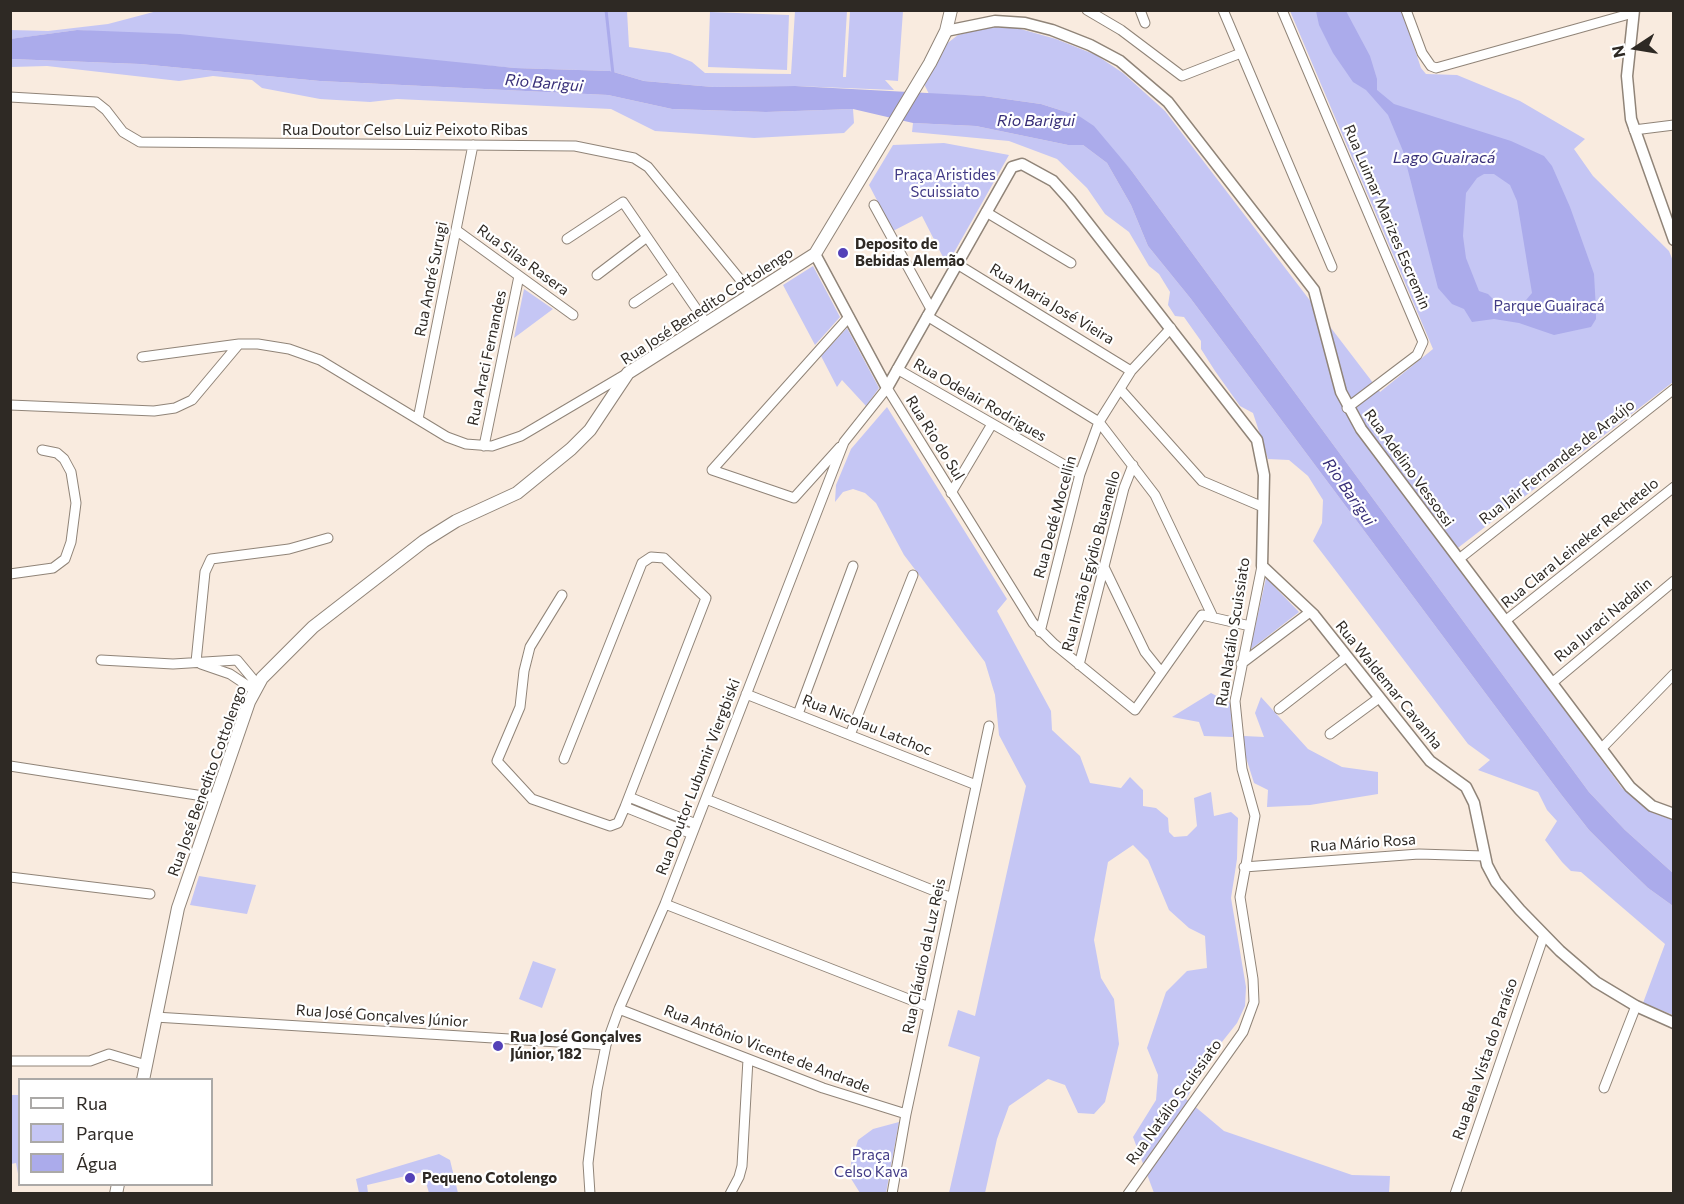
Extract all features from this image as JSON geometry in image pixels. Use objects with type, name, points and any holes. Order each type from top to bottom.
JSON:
[{"type":"main road","name":"Rua José Benedito Cottolengo","points":[[143,1078],[178,908],[256,687],[299,640],[391,565],[456,521],[517,493],[571,449],[590,430],[628,373],[815,254],[921,79],[946,31],[951,10]]},
{"type":"street","points":[[1087,10],[1121,30],[1182,76],[1241,53]]},
{"type":"street","points":[[1140,10],[1145,23]]},
{"type":"street","points":[[1223,10],[1332,267]]},
{"type":"street","name":"Rua Luimar Marizes Escremin","points":[[1282,10],[1423,342],[1417,355],[1347,408]]},
{"type":"street","points":[[1406,10],[1422,53],[1434,67],[1633,12],[1627,92],[1634,130],[1674,240]]},
{"type":"street","name":"Rua Adelino Vessossi","points":[[946,31],[995,21],[1038,26],[1104,52],[1134,71],[1156,89],[1189,126],[1314,290],[1347,408],[1636,795],[1652,806],[1674,814]]},
{"type":"street","name":"Rua Doutor Celso Luiz Peixoto Ribas","points":[[10,97],[96,102],[106,110],[123,132],[140,141],[575,146],[639,159],[752,294]]},
{"type":"street","points":[[1634,130],[1674,125]]},
{"type":"street","name":"Rua André Surugi","points":[[418,419],[473,145]]},
{"type":"street","name":"Rua Natálio Scuissiato","points":[[986,212],[1009,171],[1015,165],[1026,166],[1042,174],[1062,190],[1257,440],[1263,465],[1262,566],[1235,701],[1236,734],[1242,769],[1255,816],[1240,897],[1255,992],[1252,1012],[1243,1032],[1128,1194]]},
{"type":"street","points":[[567,239],[623,202],[706,323]]},
{"type":"street","points":[[874,205],[929,313],[1099,422],[1155,495],[1212,615]]},
{"type":"street","points":[[887,388],[986,212],[1071,263]]},
{"type":"street","name":"Rua Silas Rasera","points":[[456,230],[573,315]]},
{"type":"street","points":[[597,275],[647,237]]},
{"type":"street","name":"Rua Rio do Sul","points":[[815,254],[887,388],[1021,606],[1040,632],[1135,710],[1161,672]]},
{"type":"street","name":"Rua Maria José Vieira","points":[[957,264],[1131,370]]},
{"type":"street","name":"Rua Araci Fernandes","points":[[484,446],[519,276]]},
{"type":"street","points":[[634,303],[674,276]]},
{"type":"street","points":[[844,442],[794,498],[712,470],[849,317]]},
{"type":"street","name":"Rua Dedé Mocellin","points":[[1040,632],[1080,474],[1099,422],[1131,370],[1171,328]]},
{"type":"street","points":[[10,405],[99,409],[120,405],[139,410],[175,408],[192,400],[239,344]]},
{"type":"street","points":[[141,357],[239,344],[273,346],[313,357],[350,375],[456,441],[484,446],[502,443],[521,435],[628,373]]},
{"type":"street","name":"Rua Odelair Rodrigues","points":[[897,369],[1080,474]]},
{"type":"street","name":"Rua Doutor Lubumir Viergbiski","points":[[590,1194],[590,1144],[606,1045],[619,1009],[665,904],[844,442],[887,388]]},
{"type":"street","points":[[1120,389],[1202,481],[1263,507]]},
{"type":"street","name":"Rua Jair Fernandes de Araújo","points":[[1459,559],[1674,389]]},
{"type":"street","points":[[951,493],[992,424]]},
{"type":"street","points":[[10,574],[53,568],[65,559],[71,542],[76,503],[71,472],[64,459],[57,453],[42,450]]},
{"type":"street","name":"Rua Irmão Egýdio Busanello","points":[[1080,665],[1124,488],[1133,465]]},
{"type":"street","name":"Rua Clara Leineker Rechetelo","points":[[1505,621],[1674,487]]},
{"type":"street","points":[[196,662],[205,572],[211,559],[289,549],[328,538]]},
{"type":"street","points":[[562,595],[530,647],[520,707],[497,761],[537,802],[610,826],[618,823],[627,802],[705,603],[704,594],[664,558],[651,557],[639,568],[564,759]]},
{"type":"street","points":[[798,714],[853,566]]},
{"type":"street","name":"Rua Waldemar Cavanha","points":[[1262,566],[1310,612],[1430,761],[1456,777],[1469,791],[1484,856],[1496,882],[1544,935],[1596,982],[1636,1006],[1674,1023]]},
{"type":"street","points":[[1104,567],[1145,652],[1161,672],[1198,618],[1205,614],[1250,626]]},
{"type":"street","points":[[850,735],[913,575]]},
{"type":"street","name":"Rua Juraci Nadalin","points":[[1552,683],[1674,581]]},
{"type":"street","points":[[1241,664],[1310,612]]},
{"type":"street","points":[[1279,709],[1346,657]]},
{"type":"street","points":[[101,660],[172,664],[237,660],[256,687]]},
{"type":"street","points":[[196,662],[221,669],[256,687]]},
{"type":"street","points":[[1601,749],[1674,675]]},
{"type":"street","name":"Rua Nicolau Latchoc","points":[[746,694],[976,785]]},
{"type":"street","points":[[1330,734],[1379,698]]},
{"type":"street","name":"Rua Cláudio da Luz Reis","points":[[892,1194],[906,1114],[989,726]]},
{"type":"street","points":[[10,766],[216,798]]},
{"type":"street","points":[[706,799],[952,898]]},
{"type":"street","points":[[627,802],[696,824]]},
{"type":"street","points":[[627,802],[692,834]]},
{"type":"street","name":"Rua Mário Rosa","points":[[1244,867],[1419,854],[1484,856]]},
{"type":"street","points":[[10,877],[150,894]]},
{"type":"street","points":[[665,904],[929,1007]]},
{"type":"street","name":"Rua Bela Vista do Paraíso","points":[[1455,1194],[1544,935]]},
{"type":"street","points":[[1605,1088],[1636,1006]]},
{"type":"street","name":"Rua Antônio Vicente de Andrade","points":[[619,1009],[840,1095],[906,1114]]},
{"type":"street","name":"Rua José Gonçalves Júnior","points":[[155,1017],[606,1045]]},
{"type":"street","points":[[10,1061],[90,1061],[109,1054],[146,1065]]},
{"type":"street","points":[[730,1194],[742,1166],[748,1059]]},
{"type":"green space","points":[[161,10],[627,11],[629,47],[670,53],[692,62],[705,73],[791,74],[795,11],[847,11],[843,77],[846,77],[850,11],[903,11],[898,81],[885,80],[894,90],[795,86],[713,87],[644,81],[610,71],[515,68],[77,30],[11,39],[10,30],[48,31],[108,24]]},
{"type":"green space","name":"Parque Guairacá","points":[[1290,11],[1402,11],[1421,68],[1426,74],[1457,75],[1520,101],[1585,139],[1574,149],[1593,176],[1669,251],[1673,261],[1673,382],[1450,554],[1622,788],[1653,813],[1673,820],[1673,873],[1625,830],[1589,792],[1131,170],[1079,116],[1041,104],[984,96],[929,94],[924,84],[945,45],[958,35],[990,27],[1017,28],[1056,39],[1096,55],[1123,73],[1165,111],[1380,392],[1433,349]]},
{"type":"green space","points":[[710,12],[789,15],[787,70],[708,67]]},
{"type":"green space","points":[[11,59],[140,64],[320,81],[608,95],[672,109],[766,112],[853,109],[854,123],[844,133],[754,138],[655,131],[611,109],[397,99],[370,102],[320,99],[262,88],[252,80],[213,76],[179,81],[47,66],[11,67]]},
{"type":"green space","points":[[913,123],[976,126],[1068,145],[1083,145],[1107,163],[1131,205],[1148,246],[1191,299],[1560,793],[1589,830],[1648,888],[1673,906],[1673,1015],[1643,1003],[1665,944],[1581,872],[1571,871],[1562,862],[1545,840],[1557,821],[1547,810],[1538,792],[1478,770],[1490,760],[1468,744],[1313,541],[1322,523],[1323,500],[1308,476],[1289,460],[1268,459],[1253,413],[1240,406],[1201,349],[1201,341],[1184,317],[1175,316],[1168,305],[1170,292],[1159,274],[1149,266],[1129,232],[1105,214],[1087,188],[1057,159],[1009,141],[912,132]]},
{"type":"green space","name":"Praça Aristides Scuissiato","points":[[944,143],[1009,155],[947,265],[922,216],[893,231],[869,185],[893,145]]},
{"type":"green space","points":[[813,266],[840,317],[815,345],[783,285]]},
{"type":"green space","points":[[524,289],[553,309],[514,338]]},
{"type":"green space","points":[[847,328],[879,388],[866,406],[842,380],[837,387],[821,356]]},
{"type":"green space","points":[[887,407],[1007,599],[997,611],[1051,711],[1052,730],[1080,756],[1090,783],[1121,788],[1130,777],[1143,790],[1143,806],[1156,808],[1168,818],[1169,832],[1174,837],[1187,836],[1197,826],[1194,798],[1211,792],[1214,816],[1231,812],[1238,818],[1237,859],[1231,898],[1246,987],[1245,1006],[1237,1023],[1214,1052],[1186,1099],[1224,1131],[1352,1175],[1390,1176],[1389,1193],[1154,1193],[1133,1137],[1156,1100],[1158,1075],[1147,1048],[1166,992],[1187,971],[1207,968],[1205,936],[1189,928],[1169,910],[1148,860],[1133,845],[1108,862],[1094,940],[1101,978],[1114,999],[1119,1044],[1105,1102],[1094,1114],[1078,1113],[1065,1085],[1048,1079],[1009,1106],[997,1139],[985,1193],[949,1193],[980,1057],[948,1046],[958,1010],[975,1016],[1026,786],[999,735],[995,695],[985,662],[904,555],[876,503],[865,493],[853,489],[843,492],[835,502],[836,485],[851,449]]},
{"type":"green space","points":[[1266,578],[1299,612],[1250,650]]},
{"type":"green space","points":[[1211,693],[1230,703],[1233,737],[1204,736],[1199,722],[1172,717]]},
{"type":"green space","points":[[1261,697],[1308,749],[1342,767],[1378,772],[1378,794],[1310,805],[1267,807],[1268,790],[1254,783],[1242,745],[1244,736],[1264,737],[1255,713]]},
{"type":"green space","points":[[199,876],[256,885],[247,914],[190,905]]},
{"type":"green space","points":[[533,961],[556,969],[542,1008],[519,999]]},
{"type":"green space","points":[[11,1095],[18,1095],[18,1174],[16,1163],[11,1164]]},
{"type":"green space","name":"Praça Celso Kava","points":[[899,1122],[886,1193],[860,1193],[850,1177],[851,1163],[858,1140],[873,1129]]},
{"type":"green space","points":[[439,1154],[450,1160],[458,1193],[429,1193],[423,1172],[367,1185],[368,1193],[359,1193],[356,1179]]},
{"type":"water","name":"Lago Guairacá","points":[[1316,11],[1346,11],[1370,56],[1377,79],[1377,90],[1394,104],[1511,141],[1544,156],[1552,166],[1570,207],[1594,274],[1596,319],[1591,327],[1554,335],[1519,323],[1494,319],[1472,322],[1464,309],[1452,304],[1438,288],[1403,151],[1388,115],[1366,90],[1353,82],[1333,53],[1319,25]],"holes":[[[1484,174],[1494,174],[1510,185],[1517,201],[1532,293],[1521,306],[1498,304],[1488,294],[1479,291],[1466,258],[1463,236],[1466,193],[1477,178]]]},
{"type":"water","name":"Rio Barigui","points":[[77,30],[180,34],[515,68],[610,71],[644,81],[713,87],[795,86],[984,96],[1041,104],[1079,116],[1094,126],[1131,170],[1589,792],[1625,830],[1673,873],[1673,906],[1648,888],[1589,830],[1560,793],[1191,299],[1148,246],[1131,205],[1107,163],[1083,145],[1068,145],[976,126],[913,123],[853,109],[766,112],[672,109],[608,95],[320,81],[140,64],[11,59],[10,39]]},
{"type":"waterway","points":[[606,10],[613,74]]},
{"type":"place","name":"Deposito de Bebidas Alemão","points":[[843,253]]},
{"type":"place","name":"Rua José Gonçalves Júnior, 182","points":[[498,1046]]},
{"type":"place","name":"Pequeno Cotolengo","points":[[410,1178]]}]
